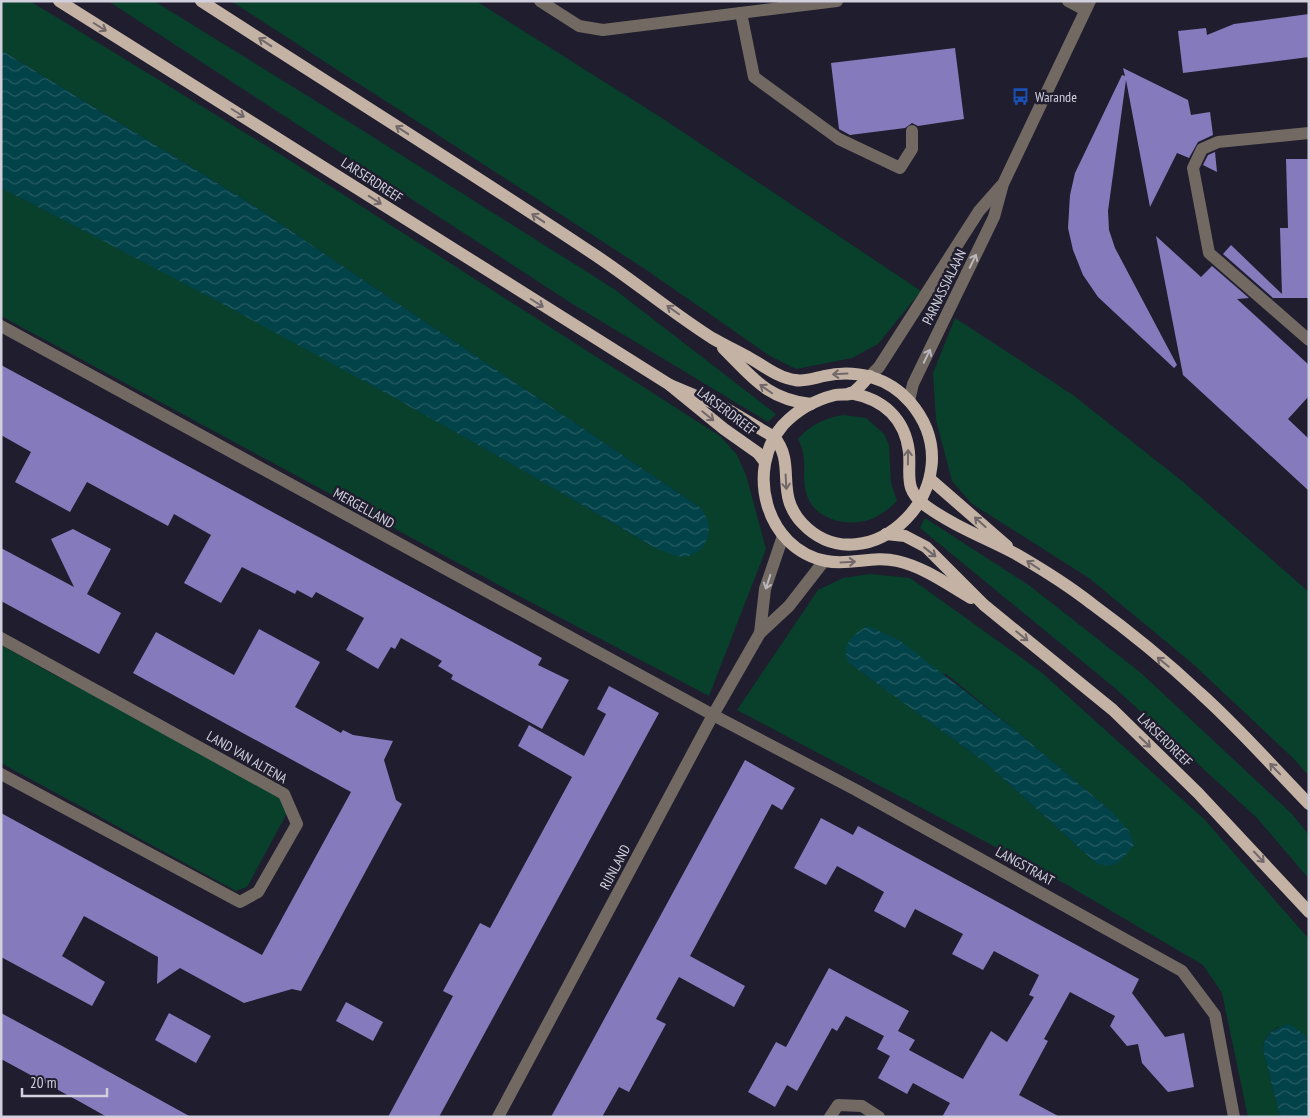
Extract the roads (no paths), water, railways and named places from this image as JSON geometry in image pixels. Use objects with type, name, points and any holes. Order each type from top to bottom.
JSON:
[{"type":"main road","name":"LARSERDREEF","points":[[59,1],[670,385],[724,429],[758,453],[765,462]]},
{"type":"main road","points":[[201,1],[594,254],[712,338],[779,376],[797,381],[840,374],[870,376],[891,385],[909,401],[927,430],[933,462],[930,479],[921,502],[905,520],[886,534],[873,540],[844,544],[820,536],[809,529],[793,510],[785,486],[787,461],[774,437]]},
{"type":"main road","points":[[712,338],[759,384],[775,395],[790,401],[811,404]]},
{"type":"main road","points":[[850,394],[870,376]]},
{"type":"main road","name":"LARSERDREEF","points":[[670,385],[725,408],[774,437]]},
{"type":"main road","points":[[844,544],[824,561],[802,550],[783,536],[770,513],[763,485],[765,462],[774,437],[797,413],[811,404],[837,395],[850,394],[866,396],[880,403],[892,412],[901,425],[907,440],[909,455],[908,481],[913,493],[921,502],[960,529],[1016,554]]},
{"type":"main road","points":[[930,479],[1016,554],[1092,603],[1201,693],[1309,804]]},
{"type":"main road","name":"LARSERDREEF","points":[[886,534],[905,536],[926,547],[984,605],[1113,710],[1198,793],[1309,912]]},
{"type":"main road","name":"LARSERDREEF","points":[[824,561],[840,563],[882,558],[916,567],[984,605]]},
{"type":"street","points":[[540,1],[578,26],[603,30],[837,1]]},
{"type":"street","name":"PARNASSIALAAN","points":[[909,401],[913,384],[994,217],[1002,184],[1087,6],[1068,1]]},
{"type":"street","points":[[741,13],[754,77],[839,139],[900,168],[912,149],[912,131]]},
{"type":"street","points":[[1309,133],[1218,142],[1202,149],[1193,168],[1209,253],[1309,340]]},
{"type":"street","name":"PARNASSIALAAN","points":[[870,376],[879,367],[979,211],[1002,184]]},
{"type":"street","name":"MERGELLAND","points":[[1,326],[713,715]]},
{"type":"street","name":"RIJNLAND","points":[[760,633],[765,589],[783,536]]},
{"type":"street","name":"RIJNLAND","points":[[498,1117],[713,715],[760,633],[789,606],[824,561]]},
{"type":"street","name":"LAND VAN ALTENA","points":[[1,638],[284,794],[297,824],[258,892],[240,902],[1,774]]},
{"type":"street","name":"LANGSTRAAT","points":[[713,715],[856,790],[1182,971],[1215,1015],[1234,1117]]},
{"type":"street","points":[[830,1117],[838,1105],[862,1106],[879,1117]]},
{"type":"water","points":[[1,50],[245,200],[701,508],[709,529],[706,542],[702,548],[684,557],[655,548],[413,408],[167,274],[1,188]]},
{"type":"water","points":[[868,626],[899,640],[1014,729],[1111,811],[1129,831],[1134,845],[1126,855],[1115,864],[1097,864],[987,764],[849,663],[846,657],[847,646],[853,636]]},
{"type":"water","points":[[1289,1024],[1305,1035],[1309,1048],[1309,1117],[1280,1117],[1263,1050],[1265,1040],[1271,1032]]},
{"type":"place","name":"Warande","points":[[1021,97]]}]
